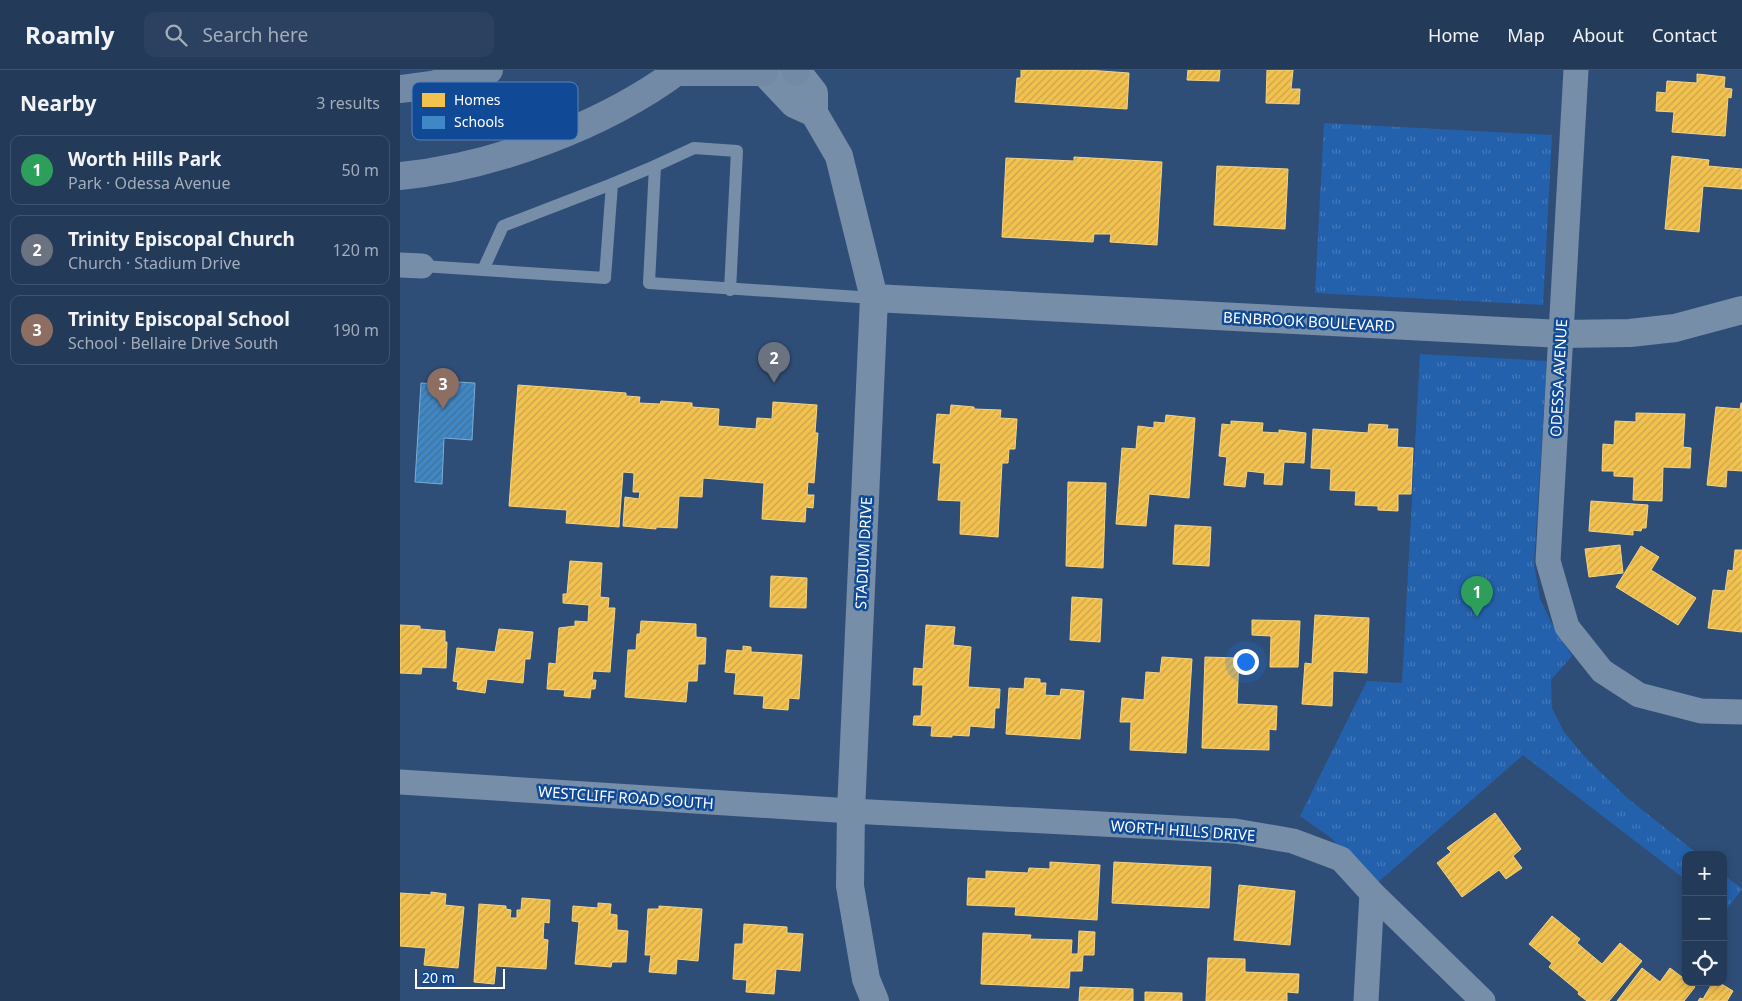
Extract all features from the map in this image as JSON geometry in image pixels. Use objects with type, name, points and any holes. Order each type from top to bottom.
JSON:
[{"type":"main road","points":[[443,82],[489,70]]},
{"type":"main road","points":[[578,127],[633,100],[677,71],[763,71]]},
{"type":"main road","points":[[400,176],[422,174],[485,161],[547,140]]},
{"type":"street","name":"STADIUM DRIVE","points":[[796,70],[814,93],[814,113],[839,156],[874,298],[850,886],[866,979],[875,1001]]},
{"type":"street","name":"ODESSA AVENUE","points":[[1576,70],[1548,561],[1566,627],[1602,671],[1639,695],[1701,711],[1742,712]]},
{"type":"street","points":[[763,71],[794,104],[814,113]]},
{"type":"street","name":"BENBROOK BOULEVARD","points":[[874,298],[1561,334],[1630,332],[1675,328],[1742,310]]},
{"type":"street","name":"WESTCLIFF ROAD SOUTH","points":[[400,782],[852,811]]},
{"type":"street","name":"WORTH HILLS DRIVE","points":[[852,811],[1235,831],[1293,840],[1342,859],[1372,893],[1483,1001]]},
{"type":"street","points":[[1366,1001],[1372,893]]},
{"type":"lane","points":[[483,270],[503,226],[612,184],[694,148],[737,151],[730,290]]},
{"type":"lane","points":[[655,166],[649,283],[730,290],[874,298]]},
{"type":"lane","points":[[411,265],[605,278],[612,184]]},
{"type":"green space","points":[[1324,123],[1552,135],[1543,305],[1315,293]]},
{"type":"green space","points":[[1420,354],[1547,361],[1534,564],[1540,599],[1551,622],[1572,656],[1551,680],[1552,708],[1564,732],[1585,757],[1626,797],[1694,851],[1682,851],[1682,877],[1523,755],[1377,883],[1330,837],[1300,816],[1367,681],[1402,683]]},
{"type":"green space","points":[[1727,877],[1742,889],[1727,910]]},
{"type":"building: Homes","points":[[1021,70],[1087,70],[1129,73],[1127,109],[1015,102],[1017,78],[1021,78]]},
{"type":"building: Homes","points":[[1188,70],[1220,70],[1219,81],[1187,80]]},
{"type":"building: Homes","points":[[1267,70],[1293,70],[1291,89],[1300,89],[1299,104],[1266,103]]},
{"type":"building: Homes","points":[[1697,74],[1725,77],[1724,88],[1732,89],[1731,98],[1728,97],[1725,136],[1672,132],[1674,112],[1656,111],[1657,92],[1666,93],[1667,81],[1697,83]]},
{"type":"building: Homes","points":[[1672,156],[1709,160],[1708,166],[1742,169],[1742,189],[1703,186],[1699,232],[1665,229]]},
{"type":"building: Homes","points":[[1074,157],[1162,162],[1157,245],[1110,242],[1111,234],[1094,234],[1093,242],[1002,237],[1006,158],[1074,161]]},
{"type":"building: Homes","points":[[1217,166],[1288,169],[1285,229],[1214,225]]},
{"type":"building: Homes","points":[[518,385],[626,393],[626,396],[640,397],[639,403],[660,404],[661,401],[692,403],[692,407],[719,409],[718,426],[756,429],[757,418],[772,419],[773,402],[817,405],[815,433],[818,433],[814,483],[808,482],[807,495],[814,495],[813,508],[806,507],[805,522],[762,519],[764,483],[703,478],[702,497],[679,496],[677,528],[656,527],[656,529],[623,526],[625,497],[639,499],[640,492],[633,492],[634,473],[623,472],[619,527],[566,523],[567,510],[509,506]]},
{"type":"building: Homes","points":[[1741,403],[1742,471],[1727,470],[1726,487],[1707,485],[1716,407],[1740,409]]},
{"type":"building: Homes","points":[[951,405],[974,407],[974,409],[1001,410],[1000,418],[1017,419],[1015,449],[1009,449],[1008,463],[1002,463],[998,537],[960,534],[961,501],[938,500],[941,463],[933,463],[937,414],[950,415]]},
{"type":"building: Homes","points":[[1636,413],[1685,414],[1683,447],[1691,448],[1690,468],[1663,467],[1662,501],[1633,500],[1634,477],[1614,476],[1614,471],[1602,471],[1603,444],[1614,445],[1615,421],[1636,422]]},
{"type":"building: Homes","points":[[1166,415],[1195,418],[1189,498],[1149,494],[1146,526],[1116,524],[1122,448],[1136,449],[1138,426],[1154,428],[1154,422],[1165,423]]},
{"type":"building: Homes","points":[[1231,421],[1263,423],[1262,432],[1279,433],[1279,430],[1306,433],[1304,463],[1284,462],[1282,485],[1264,484],[1265,473],[1247,471],[1245,487],[1224,485],[1227,457],[1219,456],[1222,424],[1231,425]]},
{"type":"building: Homes","points":[[1369,424],[1388,425],[1387,429],[1398,429],[1397,447],[1413,448],[1411,494],[1398,494],[1398,511],[1378,510],[1378,506],[1355,505],[1356,491],[1330,490],[1331,469],[1311,468],[1313,429],[1368,433]]},
{"type":"building: Homes","points":[[1068,482],[1106,483],[1103,568],[1066,566]]},
{"type":"building: Homes","points":[[1591,501],[1648,505],[1646,528],[1642,528],[1641,531],[1633,530],[1633,535],[1589,531]]},
{"type":"building: Homes","points":[[1175,525],[1211,527],[1209,566],[1173,564]]},
{"type":"building: Homes","points":[[1620,545],[1623,573],[1589,577],[1585,549]]},
{"type":"building: Homes","points":[[1641,546],[1659,557],[1651,570],[1696,598],[1678,625],[1616,587]]},
{"type":"building: Homes","points":[[1735,550],[1742,550],[1742,632],[1708,628],[1713,590],[1725,591],[1728,570],[1733,571]]},
{"type":"building: Homes","points":[[570,561],[602,563],[600,597],[609,598],[608,608],[615,608],[610,672],[593,671],[592,680],[596,680],[595,689],[591,689],[590,698],[564,696],[565,690],[547,689],[549,663],[556,664],[559,628],[575,626],[575,621],[588,622],[589,605],[563,603],[563,594],[567,594]]},
{"type":"building: Homes","points":[[771,576],[807,578],[806,608],[770,607]]},
{"type":"building: Homes","points":[[1072,597],[1102,599],[1100,642],[1070,640]]},
{"type":"building: Homes","points":[[1315,615],[1369,618],[1367,673],[1333,671],[1332,706],[1302,704],[1305,663],[1312,664]]},
{"type":"building: Homes","points":[[1252,620],[1300,621],[1298,667],[1270,667],[1271,636],[1252,635]]},
{"type":"building: Homes","points":[[641,621],[696,624],[696,637],[706,638],[705,664],[698,664],[697,681],[688,681],[686,702],[625,697],[628,650],[636,650],[637,634],[640,634]]},
{"type":"building: Homes","points":[[400,625],[420,626],[420,629],[445,631],[445,642],[447,642],[446,668],[422,667],[421,674],[400,673]]},
{"type":"building: Homes","points":[[926,625],[955,627],[953,645],[971,647],[968,687],[1000,689],[999,708],[995,708],[994,728],[970,726],[969,736],[952,735],[952,737],[931,736],[932,726],[913,725],[914,716],[921,716],[923,685],[913,685],[914,668],[923,669]]},
{"type":"building: Homes","points":[[499,629],[533,632],[530,659],[525,659],[523,683],[487,679],[485,693],[457,689],[458,682],[453,681],[457,648],[495,652]]},
{"type":"building: Homes","points":[[743,646],[751,647],[751,652],[802,655],[799,699],[789,698],[788,710],[763,708],[764,696],[734,694],[736,673],[725,672],[727,650],[743,651]]},
{"type":"building: Homes","points":[[1162,657],[1192,659],[1186,753],[1130,750],[1131,722],[1120,722],[1122,698],[1144,700],[1146,672],[1160,673]]},
{"type":"building: Homes","points":[[1205,657],[1239,658],[1237,704],[1277,706],[1276,730],[1269,729],[1269,750],[1202,748]]},
{"type":"building: Homes","points":[[1025,678],[1040,679],[1040,683],[1046,683],[1045,695],[1060,696],[1061,689],[1084,691],[1080,739],[1006,734],[1009,688],[1024,689]]},
{"type":"building: Homes","points":[[1495,813],[1521,849],[1513,856],[1522,868],[1506,879],[1499,870],[1462,897],[1437,863],[1451,852],[1447,848]]},
{"type":"building: Homes","points":[[1050,862],[1100,865],[1097,920],[1015,915],[1016,907],[967,905],[968,878],[986,879],[986,871],[1028,873],[1029,868],[1050,869]]},
{"type":"building: Homes","points":[[1114,862],[1211,867],[1209,908],[1112,903]]},
{"type":"building: Homes","points":[[1239,885],[1295,891],[1290,945],[1234,940]]},
{"type":"building: Homes","points":[[431,892],[446,894],[445,905],[464,907],[458,968],[424,965],[426,948],[400,946],[400,893],[431,895]]},
{"type":"building: Homes","points":[[522,898],[550,900],[549,923],[544,922],[543,939],[548,940],[546,969],[496,966],[494,984],[474,982],[479,904],[506,906],[506,909],[511,910],[510,918],[517,918],[517,910],[521,910]]},
{"type":"building: Homes","points":[[598,903],[611,904],[610,914],[617,915],[617,930],[628,931],[626,962],[612,962],[611,967],[575,964],[579,922],[572,921],[573,906],[598,908]]},
{"type":"building: Homes","points":[[659,906],[702,909],[698,961],[677,959],[676,974],[649,972],[651,955],[645,955],[648,909],[659,909]]},
{"type":"building: Homes","points":[[1552,916],[1580,939],[1577,943],[1602,964],[1620,943],[1642,961],[1609,1001],[1587,1001],[1549,967],[1552,963],[1529,944]]},
{"type":"building: Homes","points":[[744,924],[787,927],[787,933],[803,934],[800,971],[776,969],[774,994],[746,992],[747,980],[733,979],[735,944],[743,944]]},
{"type":"building: Homes","points":[[1079,931],[1095,932],[1094,955],[1083,955],[1082,971],[1070,971],[1069,988],[981,984],[983,933],[1031,935],[1030,939],[1072,940],[1071,954],[1078,954]]},
{"type":"building: Homes","points":[[1208,958],[1245,959],[1245,972],[1299,974],[1298,993],[1287,992],[1287,1001],[1206,1001]]},
{"type":"building: Homes","points":[[1642,968],[1660,982],[1670,968],[1682,977],[1682,986],[1695,987],[1684,1001],[1617,1001]]},
{"type":"building: Homes","points":[[1711,986],[1725,986],[1733,991],[1727,1001],[1698,1001],[1700,998],[1703,999]]},
{"type":"building: Homes","points":[[1080,987],[1133,989],[1133,1001],[1079,1001]]},
{"type":"building: Homes","points":[[1145,992],[1182,993],[1182,1001],[1145,1001]]},
{"type":"building: Schools","points":[[458,382],[475,383],[472,440],[444,438],[442,484],[415,482],[421,383],[448,385],[448,389],[457,389]]},
{"type":"place","name":"Trinity Episcopal Church","points":[[774,383]]},
{"type":"place","name":"Trinity Episcopal School","points":[[443,409]]},
{"type":"place","name":"Worth Hills Park","points":[[1477,617]]}]
